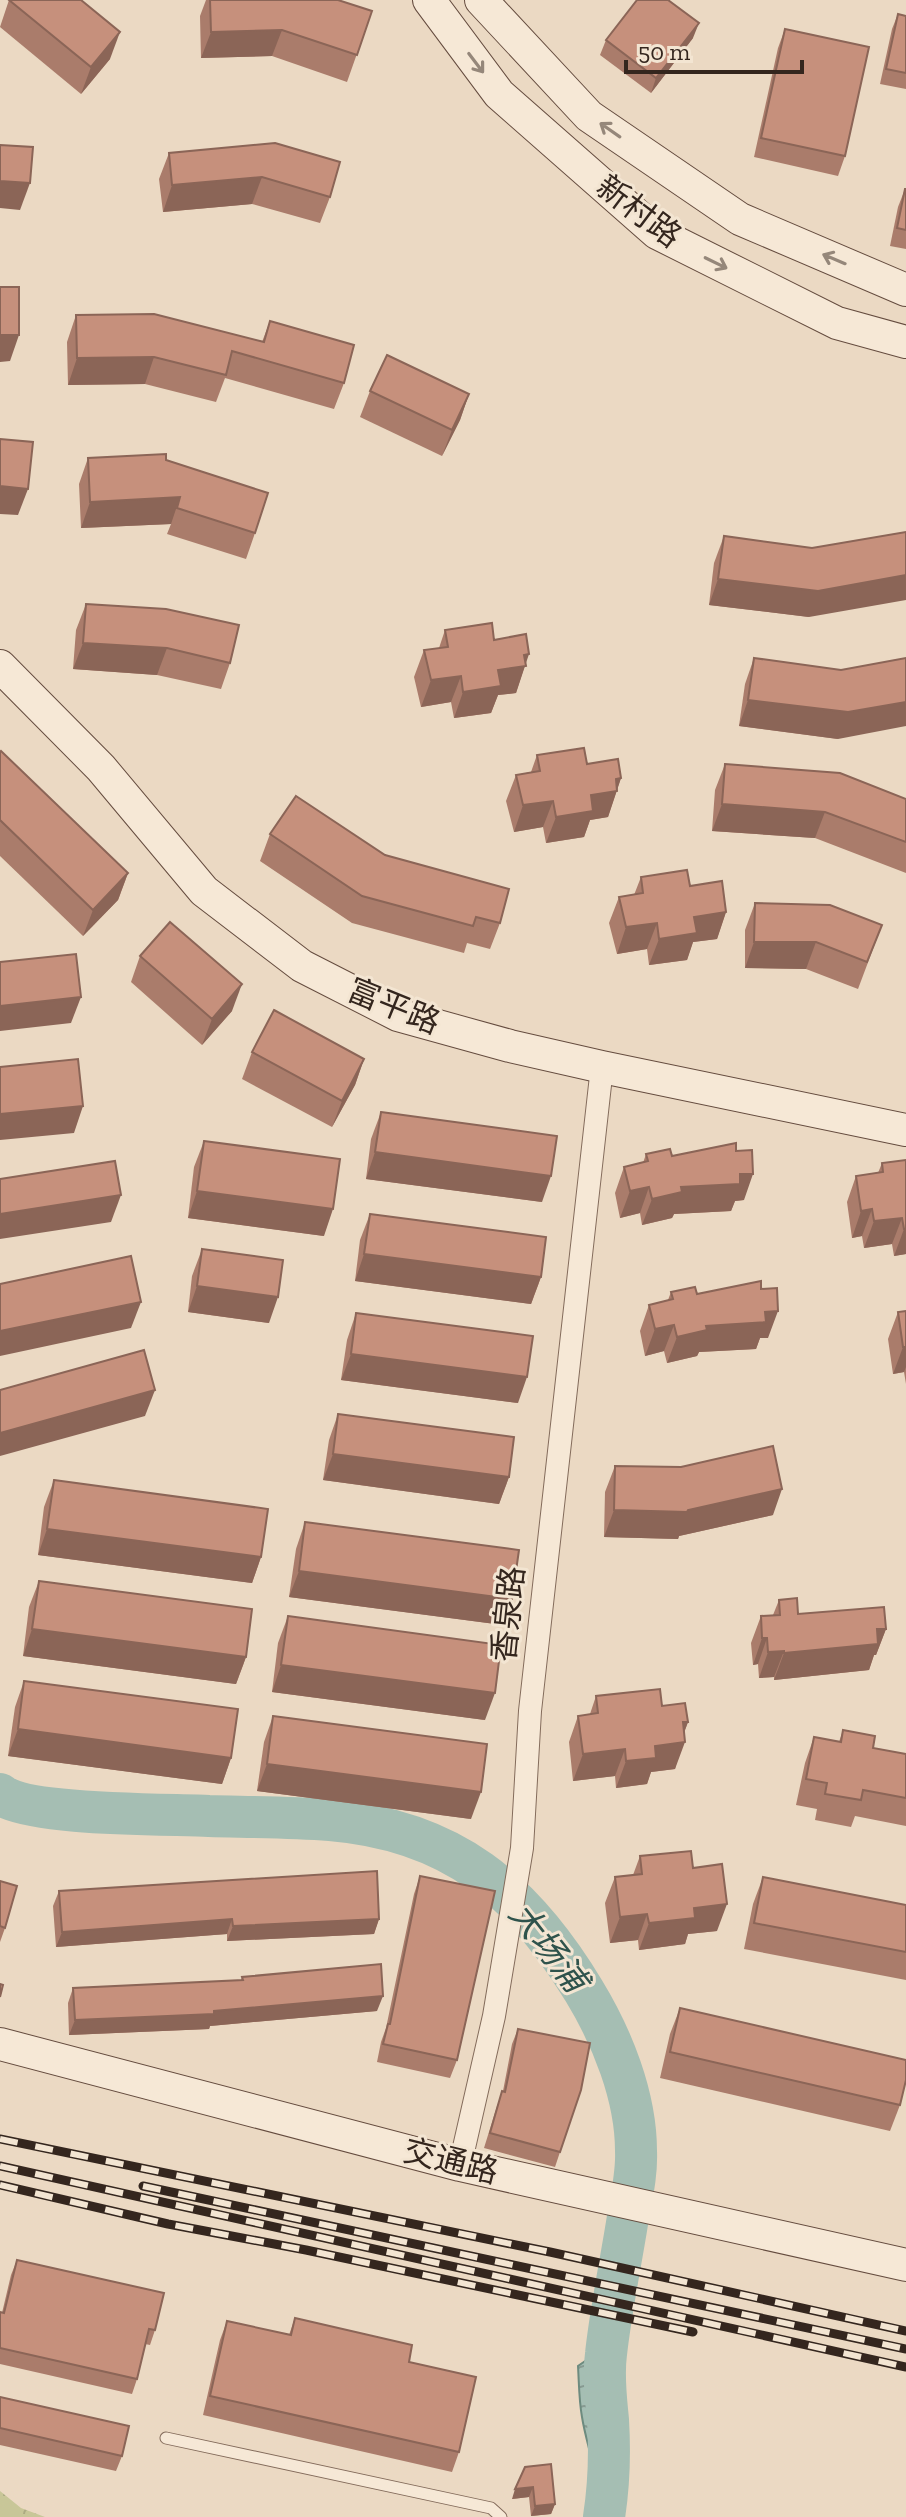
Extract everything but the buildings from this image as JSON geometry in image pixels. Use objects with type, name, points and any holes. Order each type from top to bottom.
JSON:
[{"type":"main road","name":"新村路","points":[[429,0],[499,94],[657,233],[837,323],[906,342]]},
{"type":"main road","name":"新村路","points":[[481,0],[589,116],[740,219],[906,290]]},
{"type":"main road","name":"富平路","points":[[0,666],[101,768],[204,891],[302,966],[398,1015],[510,1046],[906,1130]]},
{"type":"main road","name":"交通路","points":[[0,2044],[460,2165],[906,2265]]},
{"type":"street","name":"香泉路","points":[[460,2165],[484,2064],[518,1879],[530,1711],[602,1067]]},
{"type":"lane","points":[[166,2438],[491,2508],[501,2517]]},
{"type":"green space","points":[[0,2491],[21,2508],[45,2517],[0,2517]]},
{"type":"water","points":[[607,2346],[619,2386],[616,2517],[588,2517],[595,2479],[581,2411],[578,2366]]},
{"type":"waterway","name":"大场浦","points":[[0,1794],[15,1801],[67,1810],[315,1819],[373,1826],[413,1837],[448,1852],[480,1871],[536,1923],[561,1955],[604,2028],[627,2088],[635,2130],[635,2176],[605,2362],[609,2457],[604,2517]]},
{"type":"railway","points":[[0,2139],[550,2252],[906,2331]]},
{"type":"railway","points":[[0,2166],[906,2367]]},
{"type":"railway","points":[[0,2185],[168,2224],[693,2332]]},
{"type":"railway","points":[[143,2186],[906,2349]]}]
